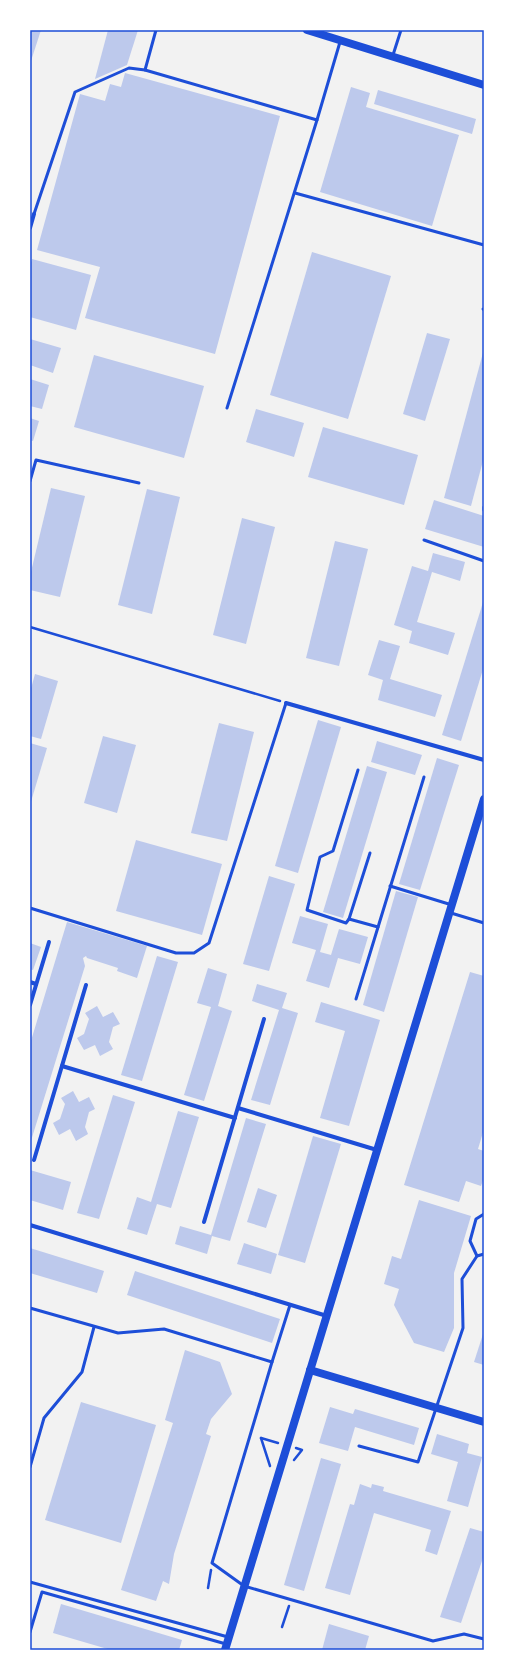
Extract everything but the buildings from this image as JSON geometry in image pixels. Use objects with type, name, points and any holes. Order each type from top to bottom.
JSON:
[{"type":"main road","points":[[307,30],[484,84]]},
{"type":"main road","points":[[226,1644],[484,799]]},
{"type":"main road","points":[[310,1370],[484,1422]]},
{"type":"street","points":[[30,228],[34,214]]},
{"type":"street","points":[[286,703],[484,760]]},
{"type":"street","points":[[30,1005],[49,942]]},
{"type":"street","points":[[30,982],[36,984]]},
{"type":"street","points":[[34,1160],[86,985]]},
{"type":"street","points":[[204,1222],[264,1019]]},
{"type":"street","points":[[62,1066],[235,1118]]},
{"type":"street","points":[[238,1108],[377,1150]]},
{"type":"street","points":[[30,1225],[327,1316]]},
{"type":"lane","points":[[145,70],[156,30]]},
{"type":"lane","points":[[393,56],[401,30]]},
{"type":"lane","points":[[228,408],[295,193],[340,40]]},
{"type":"lane","points":[[34,214],[75,92],[129,68],[145,70],[317,120]]},
{"type":"lane","points":[[295,193],[484,245]]},
{"type":"lane","points":[[30,481],[36,460],[139,483]]},
{"type":"lane","points":[[424,540],[484,561]]},
{"type":"lane","points":[[30,908],[176,953],[194,953],[208,943],[286,703]]},
{"type":"lane","points":[[358,770],[333,851],[320,857],[307,910],[346,923],[349,919],[370,853]]},
{"type":"lane","points":[[356,999],[424,778]]},
{"type":"lane","points":[[390,886],[450,908],[484,923]]},
{"type":"lane","points":[[349,919],[378,927]]},
{"type":"lane","points":[[477,1256],[470,1241],[476,1219],[484,1214]]},
{"type":"lane","points":[[358,1446],[418,1462],[463,1328],[462,1279],[477,1256],[484,1254]]},
{"type":"lane","points":[[290,1305],[212,1563],[244,1586],[433,1641],[464,1634],[484,1639]]},
{"type":"lane","points":[[30,1308],[118,1333],[164,1330],[272,1362]]},
{"type":"lane","points":[[30,1467],[44,1418],[82,1372],[94,1326]]},
{"type":"lane","points":[[30,1582],[226,1644]]},
{"type":"lane","points":[[30,1632],[42,1592],[226,1644]]},
{"type":"path","points":[[30,627],[286,703]]},
{"type":"path","points":[[261,1438],[276,1483]]},
{"type":"path","points":[[208,1588],[212,1563]]},
{"type":"path","points":[[282,1627],[291,1600]]}]
